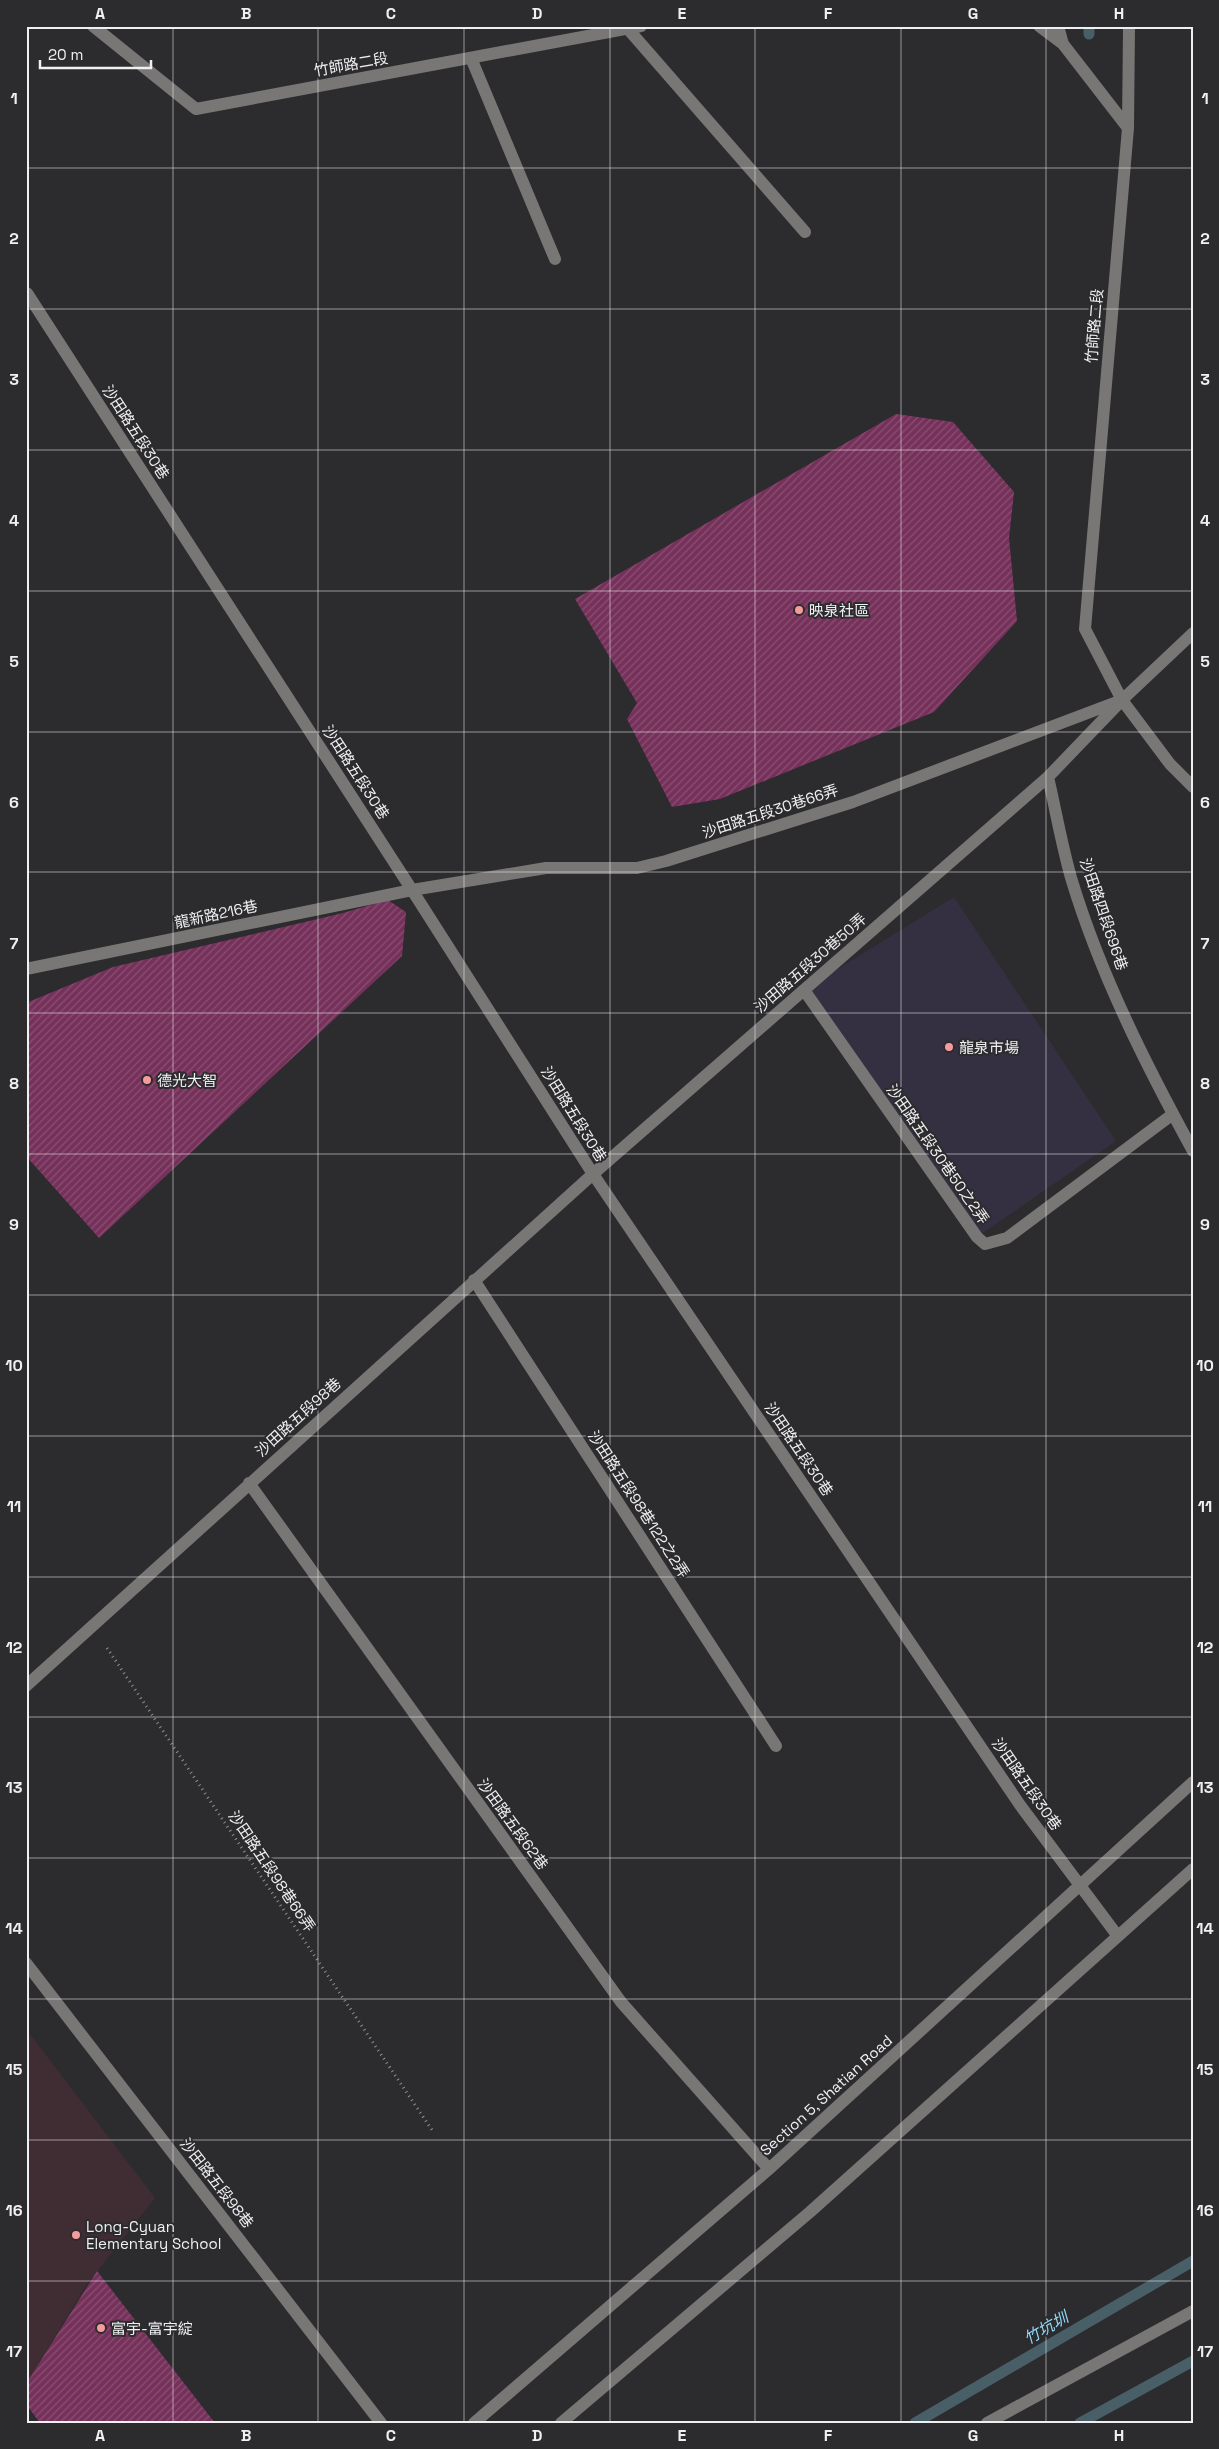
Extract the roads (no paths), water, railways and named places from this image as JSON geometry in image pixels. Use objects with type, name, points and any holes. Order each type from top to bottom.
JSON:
[{"type":"street","name":"竹師路二段","points":[[93,26],[196,109],[635,27]]},
{"type":"street","points":[[1039,26],[1063,44],[1128,128]]},
{"type":"street","points":[[1058,26],[1063,44]]},
{"type":"street","name":"竹師路二段","points":[[1122,700],[1085,629],[1128,128],[1129,26]]},
{"type":"street","points":[[635,27],[805,232]]},
{"type":"street","points":[[471,58],[555,259]]},
{"type":"street","name":"沙田路五段30巷","points":[[27,293],[593,1174],[1020,1805],[1117,1935]]},
{"type":"street","points":[[1048,777],[1122,700],[1193,633]]},
{"type":"street","points":[[1122,700],[1170,764],[1193,787]]},
{"type":"street","name":"沙田路五段30巷66弄","points":[[412,890],[546,868],[637,868],[666,862],[853,802],[1122,700]]},
{"type":"street","name":"沙田路五段30巷50弄","points":[[593,1174],[1048,777]]},
{"type":"street","name":"沙田路四段696巷","points":[[1048,777],[1072,880],[1094,945],[1127,1024],[1193,1152]]},
{"type":"street","name":"龍新路216巷","points":[[26,969],[412,890]]},
{"type":"street","name":"沙田路五段30巷50之2弄","points":[[804,990],[976,1237],[985,1244],[1007,1238],[1173,1114]]},
{"type":"street","name":"沙田路五段98巷","points":[[26,1686],[593,1174]]},
{"type":"street","name":"沙田路五段98巷122之2弄","points":[[474,1280],[776,1746]]},
{"type":"street","name":"沙田路五段62巷","points":[[249,1483],[621,2002],[769,2169]]},
{"type":"street","name":"Section 5, Shatian Road","points":[[474,2423],[769,2169],[1193,1782]]},
{"type":"street","points":[[561,2423],[810,2212],[1117,1935],[1193,1869]]},
{"type":"street","name":"沙田路五段98巷","points":[[26,1963],[381,2423]]},
{"type":"street","points":[[987,2423],[1193,2311]]},
{"type":"waterway","points":[[1089,26],[1089,34]]},
{"type":"waterway","name":"竹坑圳","points":[[915,2423],[1193,2261]]},
{"type":"waterway","points":[[1080,2423],[1193,2361]]},
{"type":"place","name":"映泉社區","points":[[799,610]]},
{"type":"place","name":"龍泉市場","points":[[949,1047]]},
{"type":"place","name":"德光大智","points":[[147,1080]]},
{"type":"place","name":"Long-Cyuan Elementary School","points":[[76,2235]]},
{"type":"place","name":"富宇-富宇綻","points":[[101,2328]]}]
